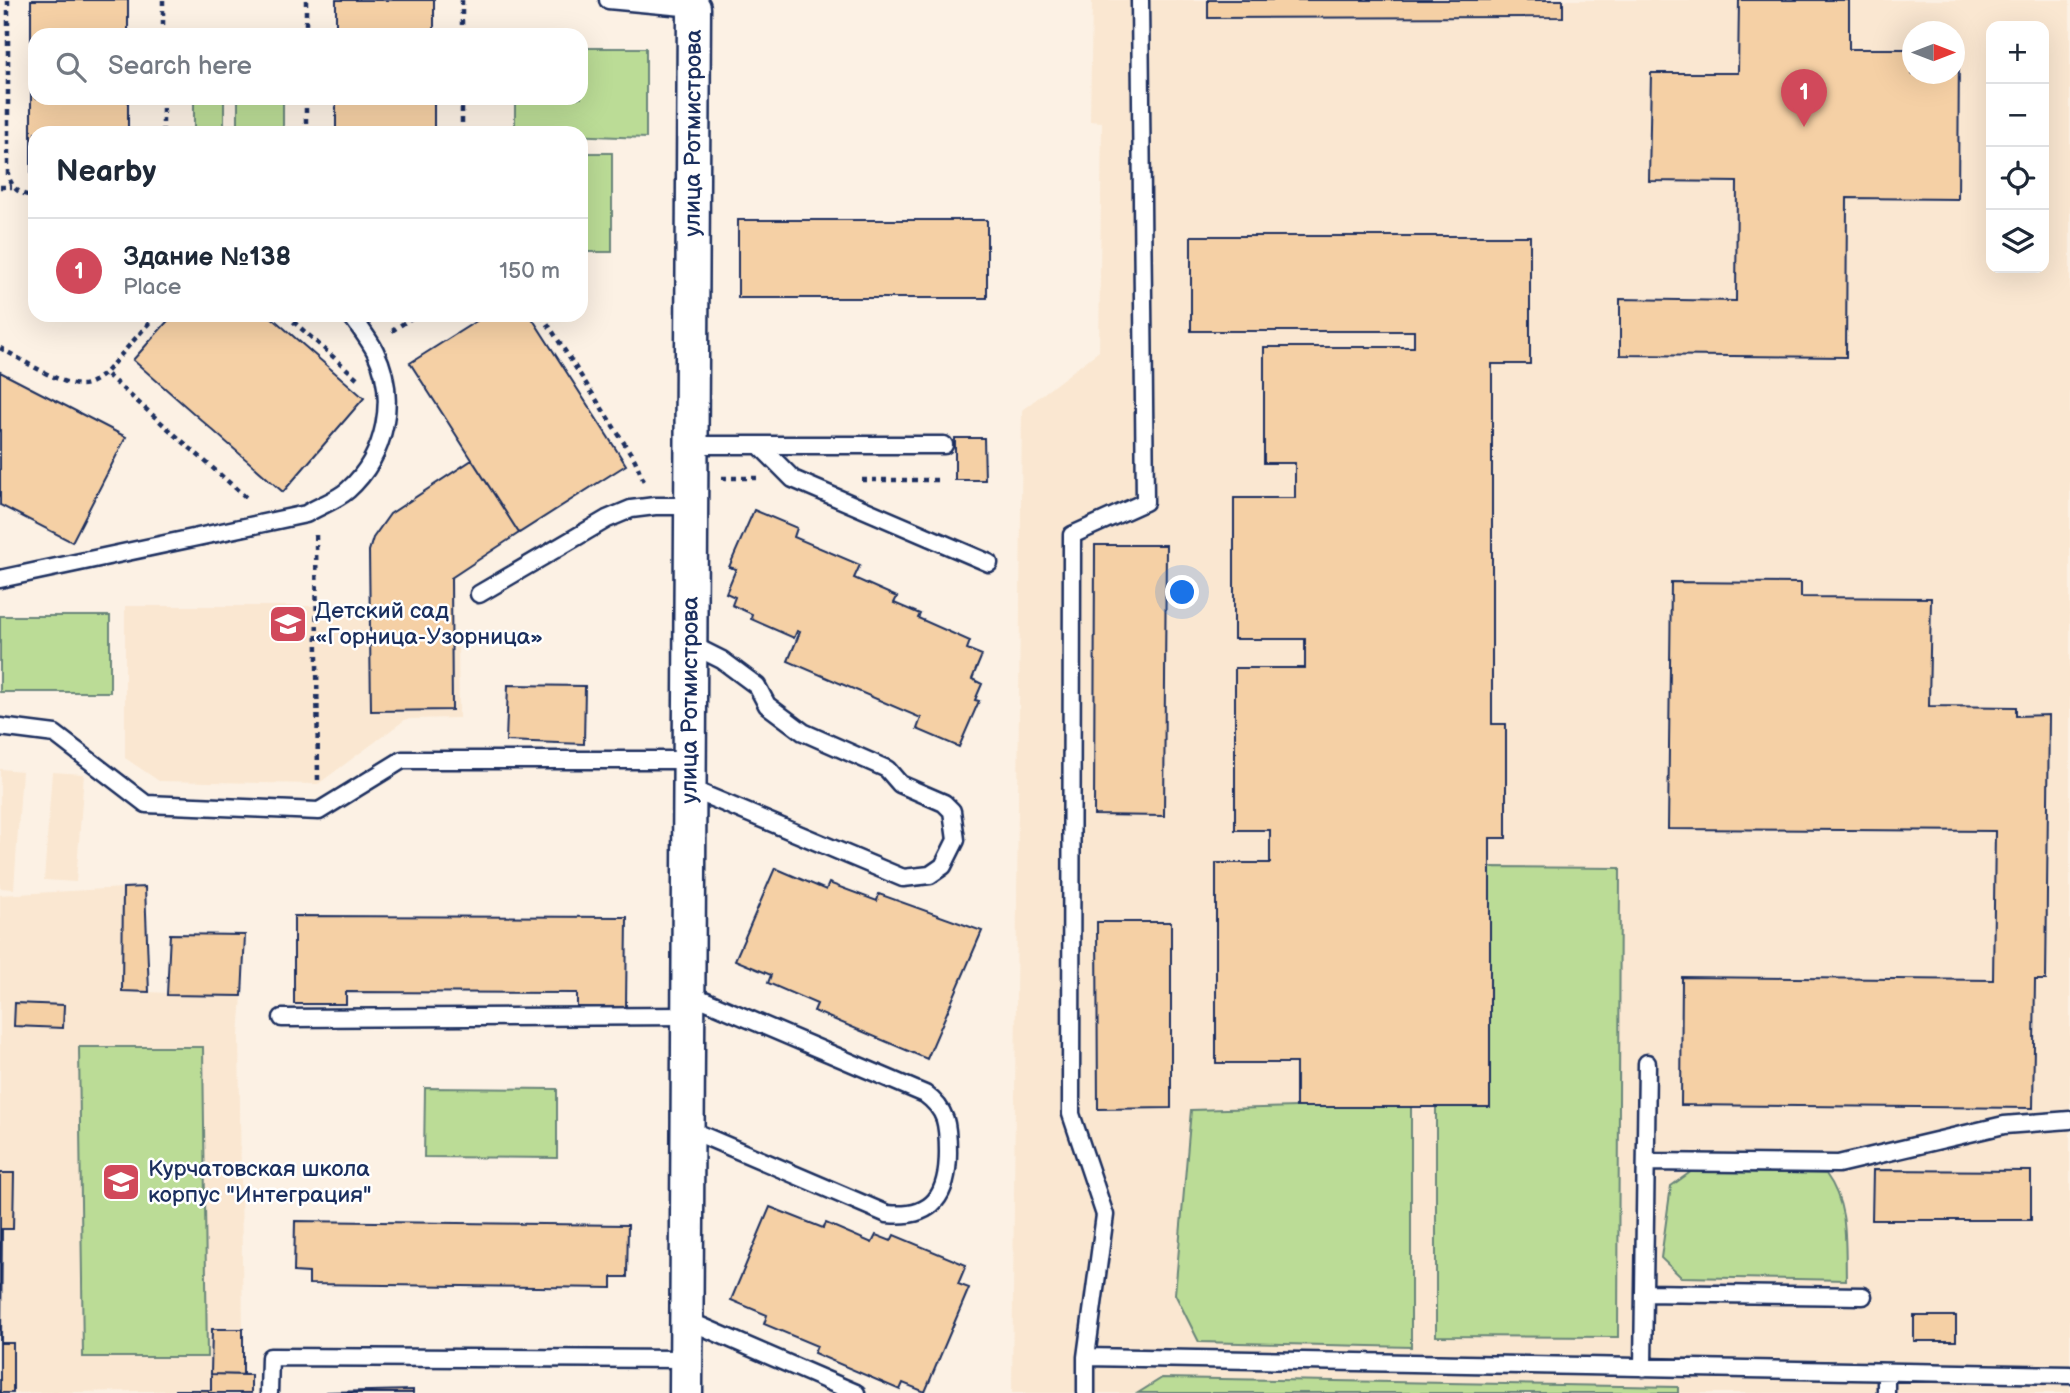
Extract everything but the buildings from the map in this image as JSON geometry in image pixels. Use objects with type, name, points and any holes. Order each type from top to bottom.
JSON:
[{"type":"street","name":"улица Ротмистрова","points":[[687,1393],[694,445],[694,4]]},
{"type":"lane","points":[[608,0],[694,4]]},
{"type":"lane","points":[[1086,1393],[1086,1357],[1105,1215],[1071,1114],[1072,535],[1145,502],[1140,0]]},
{"type":"lane","points":[[0,579],[273,521],[315,509],[346,491],[367,469],[383,433],[387,394],[376,352],[356,322]]},
{"type":"lane","points":[[694,445],[944,445]]},
{"type":"lane","points":[[759,445],[793,479],[989,563]]},
{"type":"lane","points":[[479,594],[607,519],[631,509],[693,506]]},
{"type":"lane","points":[[0,727],[55,734],[146,804],[319,811],[402,760],[691,775],[903,878],[930,874],[943,866],[956,840],[952,811],[944,803],[901,783],[887,768],[803,732],[767,705],[757,686],[722,660],[692,645]]},
{"type":"lane","points":[[282,1018],[690,1005],[925,1094],[939,1105],[947,1122],[947,1176],[939,1197],[927,1209],[906,1216],[887,1214],[688,1129]]},
{"type":"lane","points":[[1643,1368],[1647,1063]]},
{"type":"lane","points":[[1646,1162],[1838,1164],[2004,1125],[2070,1120]]},
{"type":"lane","points":[[1644,1293],[1863,1296]]},
{"type":"lane","points":[[687,1320],[856,1393]]},
{"type":"lane","points":[[270,1393],[270,1357],[687,1359]]},
{"type":"lane","points":[[1086,1357],[2070,1376]]},
{"type":"lane","points":[[1886,1372],[1886,1393]]},
{"type":"path","points":[[8,0],[8,175],[12,187],[20,194],[28,195]]},
{"type":"path","points":[[163,0],[163,28]]},
{"type":"path","points":[[306,0],[306,28]]},
{"type":"path","points":[[462,0],[462,28]]},
{"type":"path","points":[[163,105],[163,126]]},
{"type":"path","points":[[306,105],[306,126]]},
{"type":"path","points":[[462,105],[462,126]]},
{"type":"path","points":[[0,187],[12,187]]},
{"type":"path","points":[[0,348],[80,385],[94,381],[105,373],[150,322]]},
{"type":"path","points":[[294,322],[386,404]]},
{"type":"path","points":[[546,322],[640,468],[650,506]]},
{"type":"path","points":[[105,373],[273,521]]},
{"type":"path","points":[[712,478],[793,479]]},
{"type":"path","points":[[860,480],[941,480]]},
{"type":"path","points":[[315,509],[318,784]]},
{"type":"shaded area","points":[[1092,0],[2070,0],[2070,1393],[1012,1393],[1022,410],[1099,351],[1102,122],[1090,121]]},
{"type":"shaded area","name":"Детский сад «Горница-Узорница»","points":[[472,460],[519,533],[451,578],[451,642],[458,642],[459,718],[406,719],[318,784],[159,781],[125,758],[125,606],[369,606],[369,551],[381,524],[401,506]]},
{"type":"shaded area","points":[[0,769],[22,771],[14,889],[0,888]]},
{"type":"shaded area","points":[[52,772],[84,774],[76,882],[44,880]]},
{"type":"shaded area","name":"Курчатовская школа корпус \"Интеграция\"","points":[[123,888],[122,991],[242,996],[239,1035],[243,1329],[212,1329],[211,1390],[0,1393],[0,895]]},
{"type":"green space","points":[[588,48],[646,48],[646,138],[588,136],[588,126],[515,126],[515,105],[588,105]]},
{"type":"green space","points":[[194,105],[224,105],[224,126],[194,126]]},
{"type":"green space","points":[[238,105],[283,105],[283,126],[238,126]]},
{"type":"green space","points":[[588,153],[612,153],[612,252],[588,252]]},
{"type":"green space","points":[[0,616],[110,616],[110,692],[0,692]]},
{"type":"green space","points":[[1490,867],[1620,868],[1618,1337],[1436,1336],[1436,1107],[1490,1107]]},
{"type":"green space","points":[[79,1047],[203,1047],[207,1357],[83,1357]]},
{"type":"green space","points":[[425,1088],[557,1089],[557,1158],[424,1157]]},
{"type":"green space","points":[[1411,1107],[1411,1347],[1199,1342],[1175,1294],[1191,1110]]},
{"type":"green space","points":[[1692,1171],[1826,1174],[1839,1198],[1842,1211],[1846,1280],[1681,1277],[1661,1258],[1671,1186]]},
{"type":"green space","points":[[1162,1378],[1678,1387],[1678,1393],[1138,1393]]},
{"type":"place","name":"Здание №138","points":[[1804,127]]},
{"type":"place","name":"Детский сад «Горница-Узорница»","points":[[288,624]]},
{"type":"place","name":"Курчатовская школа корпус \"Интеграция\"","points":[[121,1182]]}]
